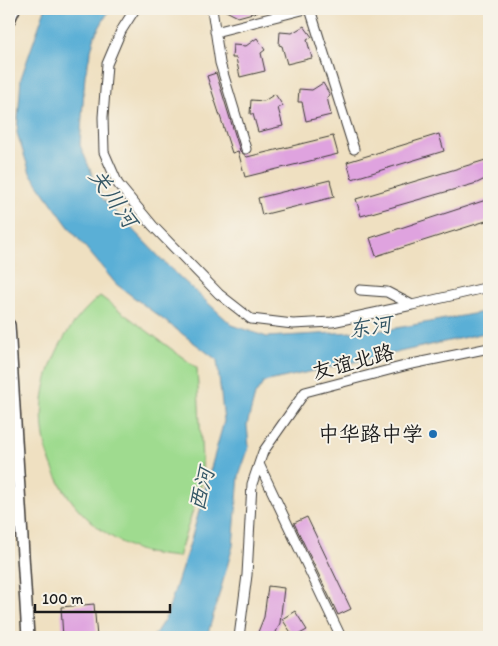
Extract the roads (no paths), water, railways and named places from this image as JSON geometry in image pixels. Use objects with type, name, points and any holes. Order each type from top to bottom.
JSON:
[{"type":"main road","points":[[9,20],[14,9]]},
{"type":"main road","points":[[9,325],[12,446],[28,637]]},
{"type":"street","points":[[135,9],[121,31],[107,64],[103,117],[104,152],[118,184],[153,226],[219,294],[251,319],[293,324],[332,322],[489,287]]},
{"type":"street","points":[[212,9],[220,63],[246,149]]},
{"type":"street","points":[[216,32],[306,9]]},
{"type":"street","points":[[310,9],[354,149]]},
{"type":"street","points":[[360,290],[387,292],[412,305]]},
{"type":"street","name":"友谊北路","points":[[238,637],[247,574],[252,484],[262,452],[305,392],[412,364],[489,348]]},
{"type":"street","points":[[259,464],[341,637]]},
{"type":"water","points":[[45,9],[110,9],[95,35],[85,75],[80,145],[102,198],[170,268],[232,325],[267,337],[386,330],[489,311],[489,332],[264,382],[255,395],[247,425],[249,447],[239,476],[233,546],[207,637],[153,637],[166,617],[191,540],[224,421],[217,360],[116,284],[71,230],[30,173],[17,133],[21,78]]},
{"type":"place","name":"中华路中学","points":[[433,434]]},
{"type":"water label","name":"关川河","points":[[114,198]]},
{"type":"water label","name":"东河","points":[[370,326]]},
{"type":"water label","name":"西河","points":[[201,489]]}]
